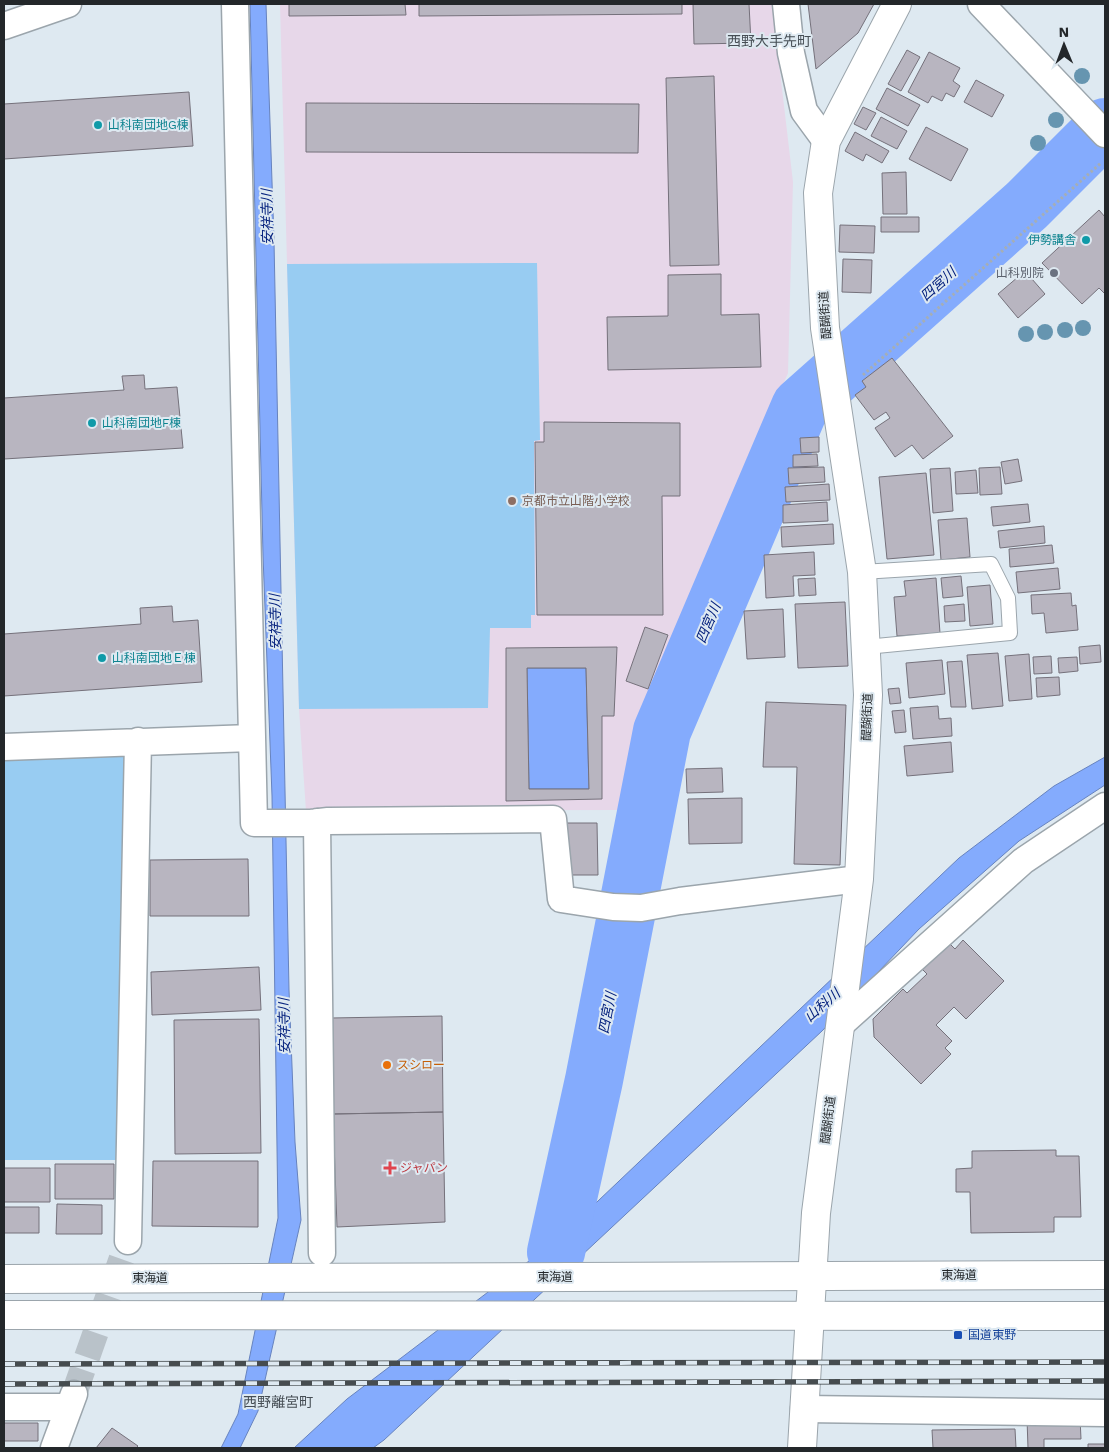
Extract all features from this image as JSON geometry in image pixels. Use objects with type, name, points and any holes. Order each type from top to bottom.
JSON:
[{"type":"main road","name":"醍醐街道","points":[[802,1448],[816,1213],[859,879],[868,695],[862,572],[834,400],[826,328],[818,193],[826,141],[897,4]]},
{"type":"main road","name":"東海道","points":[[4,1279],[1105,1275]]},
{"type":"main road","points":[[4,1315],[1105,1316]]},
{"type":"street","points":[[4,26],[68,4]]},
{"type":"street","points":[[235,4],[254,823],[553,819],[561,899],[613,907],[641,908],[680,901],[859,879]]},
{"type":"street","points":[[786,4],[791,53],[804,111],[826,141]]},
{"type":"street","points":[[981,4],[1100,128]]},
{"type":"street","points":[[4,747],[251,738]]},
{"type":"street","points":[[128,1241],[138,741]]},
{"type":"street","points":[[842,1013],[1023,861],[1105,806]]},
{"type":"street","points":[[314,823],[322,1252]]},
{"type":"street","points":[[4,1407],[72,1401],[54,1448]]},
{"type":"street","points":[[804,1409],[1105,1413]]},
{"type":"lane","points":[[862,572],[992,564],[1008,598],[1010,633],[866,647]]},
{"type":"path","points":[[834,400],[1105,158]]},
{"type":"shaded area","name":"京都市立山階小学校","points":[[280,4],[772,4],[793,182],[788,373],[640,713],[618,810],[306,811],[299,709]]},
{"type":"shaded area","points":[[537,263],[540,440],[534,441],[535,615],[531,615],[531,628],[490,628],[488,708],[299,709],[287,264]]},
{"type":"shaded area","points":[[126,751],[126,1160],[4,1160],[4,754]]},
{"type":"water","name":"安祥寺川","points":[[250,4],[266,4],[274,241],[289,990],[295,1142],[301,1220],[258,1411],[240,1448],[221,1448],[238,1414],[278,1218],[272,796],[263,555]]},
{"type":"water","points":[[527,668],[586,668],[589,789],[529,789]]},
{"type":"water","name":"山科川","points":[[1105,757],[1105,785],[1019,841],[919,929],[822,1031],[384,1440],[373,1448],[294,1448],[347,1399],[558,1239],[959,858],[1054,786]]},
{"type":"building","points":[[289,4],[405,4],[406,15],[289,16]]},
{"type":"building","points":[[419,4],[682,4],[682,14],[419,16]]},
{"type":"building","points":[[693,4],[749,4],[751,43],[694,44]]},
{"type":"building","points":[[808,4],[874,4],[858,33],[816,69]]},
{"type":"building","points":[[907,50],[920,57],[901,91],[888,84]]},
{"type":"building","points":[[929,52],[960,68],[953,81],[960,86],[954,97],[946,93],[942,101],[932,96],[928,103],[908,92]]},
{"type":"building","points":[[714,76],[719,265],[670,266],[666,78]]},
{"type":"building","points":[[976,80],[1004,95],[992,117],[964,102]]},
{"type":"building","points":[[887,88],[920,105],[908,126],[876,109]]},
{"type":"building","name":"山科南団地G棟","points":[[189,92],[193,146],[4,159],[4,104]]},
{"type":"building","points":[[306,103],[639,104],[638,153],[306,152]]},
{"type":"building","points":[[863,107],[876,113],[866,130],[854,124]]},
{"type":"building","points":[[881,117],[907,131],[897,149],[871,136]]},
{"type":"building","points":[[926,127],[968,149],[951,181],[909,159]]},
{"type":"building","points":[[855,132],[889,151],[882,163],[866,154],[863,161],[845,151]]},
{"type":"building","points":[[906,172],[907,214],[883,214],[882,173]]},
{"type":"building","name":"伊勢講舎","points":[[1099,210],[1105,217],[1105,294],[1099,288],[1082,304],[1042,263]]},
{"type":"building","points":[[881,217],[919,217],[919,232],[881,232]]},
{"type":"building","points":[[840,225],[875,226],[874,253],[839,252]]},
{"type":"building","points":[[843,259],[872,260],[871,293],[842,292]]},
{"type":"building","points":[[1025,271],[1045,294],[1018,318],[998,294]]},
{"type":"building","points":[[721,274],[721,315],[759,314],[761,367],[608,370],[607,317],[668,316],[668,275]]},
{"type":"building","points":[[892,358],[953,436],[923,459],[912,445],[895,457],[875,428],[890,418],[886,412],[874,420],[855,395],[866,387],[862,381]]},
{"type":"building","name":"山科南団地F棟","points":[[144,375],[145,389],[177,387],[183,448],[4,459],[4,398],[124,390],[122,376]]},
{"type":"building","points":[[544,422],[680,423],[680,496],[662,496],[663,615],[537,615],[535,442],[544,442]]},
{"type":"building","points":[[819,437],[819,452],[801,453],[800,438]]},
{"type":"building","points":[[817,454],[818,466],[793,467],[793,455]]},
{"type":"building","points":[[1018,459],[1022,481],[1005,484],[1001,462]]},
{"type":"building","points":[[824,467],[825,482],[789,484],[788,468]]},
{"type":"building","points":[[1000,467],[1002,494],[980,495],[979,468]]},
{"type":"building","points":[[950,468],[953,511],[933,513],[930,469]]},
{"type":"building","points":[[976,470],[978,493],[956,494],[955,472]]},
{"type":"building","points":[[926,473],[934,555],[887,559],[879,477]]},
{"type":"building","points":[[829,484],[830,500],[786,502],[785,487]]},
{"type":"building","points":[[827,502],[828,521],[783,523],[783,505]]},
{"type":"building","points":[[1028,504],[1030,522],[993,526],[991,507]]},
{"type":"building","points":[[967,518],[970,557],[941,560],[938,520]]},
{"type":"building","points":[[833,524],[834,544],[782,547],[781,527]]},
{"type":"building","points":[[1044,526],[1045,543],[1000,548],[998,531]]},
{"type":"building","points":[[1052,545],[1054,563],[1010,567],[1009,549]]},
{"type":"building","points":[[814,552],[815,575],[793,576],[794,596],[766,598],[764,555]]},
{"type":"building","points":[[1058,568],[1060,589],[1018,593],[1016,572]]},
{"type":"building","points":[[961,576],[963,596],[943,598],[941,578]]},
{"type":"building","points":[[815,578],[816,595],[799,596],[798,579]]},
{"type":"building","points":[[936,578],[940,633],[897,636],[894,597],[906,596],[904,581]]},
{"type":"building","points":[[990,585],[993,624],[970,626],[967,587]]},
{"type":"building","points":[[1071,593],[1072,606],[1076,605],[1078,630],[1046,633],[1044,613],[1032,614],[1031,595]]},
{"type":"building","points":[[845,602],[848,666],[798,668],[795,604]]},
{"type":"building","points":[[964,604],[965,621],[945,622],[944,606]]},
{"type":"building","name":"山科南団地Ｅ棟","points":[[172,606],[173,622],[198,620],[202,682],[4,696],[4,634],[141,624],[140,608]]},
{"type":"building","points":[[783,609],[785,657],[747,659],[744,611]]},
{"type":"building","points":[[645,627],[668,635],[648,689],[626,681]]},
{"type":"building","points":[[1100,645],[1101,662],[1080,664],[1079,647]]},
{"type":"building","points":[[617,647],[614,716],[602,716],[602,799],[506,801],[506,648]],"holes":[[[527,668],[586,668],[589,789],[529,789]]]},
{"type":"building","points":[[998,653],[1003,706],[972,709],[967,655]]},
{"type":"building","points":[[1029,654],[1032,699],[1009,701],[1005,656]]},
{"type":"building","points":[[1051,656],[1052,673],[1034,674],[1033,657]]},
{"type":"building","points":[[1077,657],[1078,671],[1059,673],[1058,658]]},
{"type":"building","points":[[942,660],[945,694],[909,698],[906,663]]},
{"type":"building","points":[[962,661],[966,707],[951,707],[947,662]]},
{"type":"building","points":[[1059,677],[1060,695],[1037,697],[1036,678]]},
{"type":"building","points":[[899,688],[901,703],[890,704],[888,689]]},
{"type":"building","points":[[766,702],[846,705],[840,865],[794,864],[797,767],[763,767]]},
{"type":"building","points":[[938,706],[939,719],[951,718],[952,736],[913,739],[910,708]]},
{"type":"building","points":[[904,710],[906,732],[895,733],[892,711]]},
{"type":"building","points":[[951,742],[953,772],[907,776],[904,746]]},
{"type":"building","points":[[722,768],[723,792],[687,793],[686,769]]},
{"type":"building","points":[[742,798],[742,843],[689,844],[688,799]]},
{"type":"building","points":[[566,823],[597,823],[598,875],[567,875]]},
{"type":"building","points":[[248,859],[249,916],[150,916],[150,860]]},
{"type":"building","points":[[963,940],[1004,981],[966,1019],[954,1007],[936,1025],[952,1041],[945,1048],[951,1054],[921,1084],[874,1037],[873,1019],[903,989],[907,993],[927,974],[921,968],[948,942],[955,949]]},
{"type":"building","points":[[259,967],[261,1010],[152,1015],[151,972]]},
{"type":"building","name":"スシロー","points":[[442,1016],[443,1112],[333,1114],[331,1018]]},
{"type":"building","points":[[259,1019],[261,1153],[175,1154],[174,1020]]},
{"type":"building","name":"ジャパン","points":[[443,1112],[445,1222],[337,1227],[333,1114]]},
{"type":"building","points":[[1056,1150],[1056,1156],[1079,1156],[1081,1217],[1054,1217],[1054,1232],[971,1233],[970,1192],[956,1192],[956,1169],[972,1168],[972,1151]]},
{"type":"building","points":[[153,1161],[258,1161],[258,1227],[152,1226]]},
{"type":"building","points":[[55,1164],[114,1164],[114,1199],[55,1199]]},
{"type":"building","points":[[4,1168],[50,1168],[50,1202],[4,1202]]},
{"type":"building","points":[[57,1204],[102,1205],[102,1234],[56,1234]]},
{"type":"building","points":[[4,1207],[39,1207],[39,1233],[4,1233]]},
{"type":"building","points":[[1080,1418],[1081,1439],[1044,1439],[1044,1448],[1028,1448],[1027,1419]]},
{"type":"building","points":[[4,1423],[38,1423],[38,1441],[4,1441]]},
{"type":"building","points":[[112,1428],[138,1446],[136,1448],[96,1448]]},
{"type":"building","points":[[1015,1429],[1016,1448],[933,1448],[932,1430]]},
{"type":"building","points":[[1088,1444],[1105,1444],[1105,1448],[1088,1448]]},
{"type":"waterway","name":"四宮川","points":[[556,1252],[594,1080],[662,731],[800,407],[1027,205],[1105,127]]},
{"type":"tunnel","points":[[74,1394],[128,1241]]},
{"type":"railway","points":[[4,1364],[1105,1362]]},
{"type":"railway","points":[[4,1384],[1105,1381]]},
{"type":"place","name":"山科南団地G棟","points":[[98,125]]},
{"type":"place","name":"伊勢講舎","points":[[1086,240]]},
{"type":"place","name":"山科別院","points":[[1054,273]]},
{"type":"place","name":"山科南団地F棟","points":[[92,423]]},
{"type":"place","name":"京都市立山階小学校","points":[[512,501]]},
{"type":"place","name":"山科南団地Ｅ棟","points":[[102,658]]},
{"type":"place","name":"スシロー","points":[[387,1065]]},
{"type":"place","name":"ジャパン","points":[[390,1168]]},
{"type":"place","name":"国道東野","points":[[958,1335]]},
{"type":"district","name":"西野大手先町","points":[[769,41]]},
{"type":"district","name":"西野離宮町","points":[[278,1402]]}]
